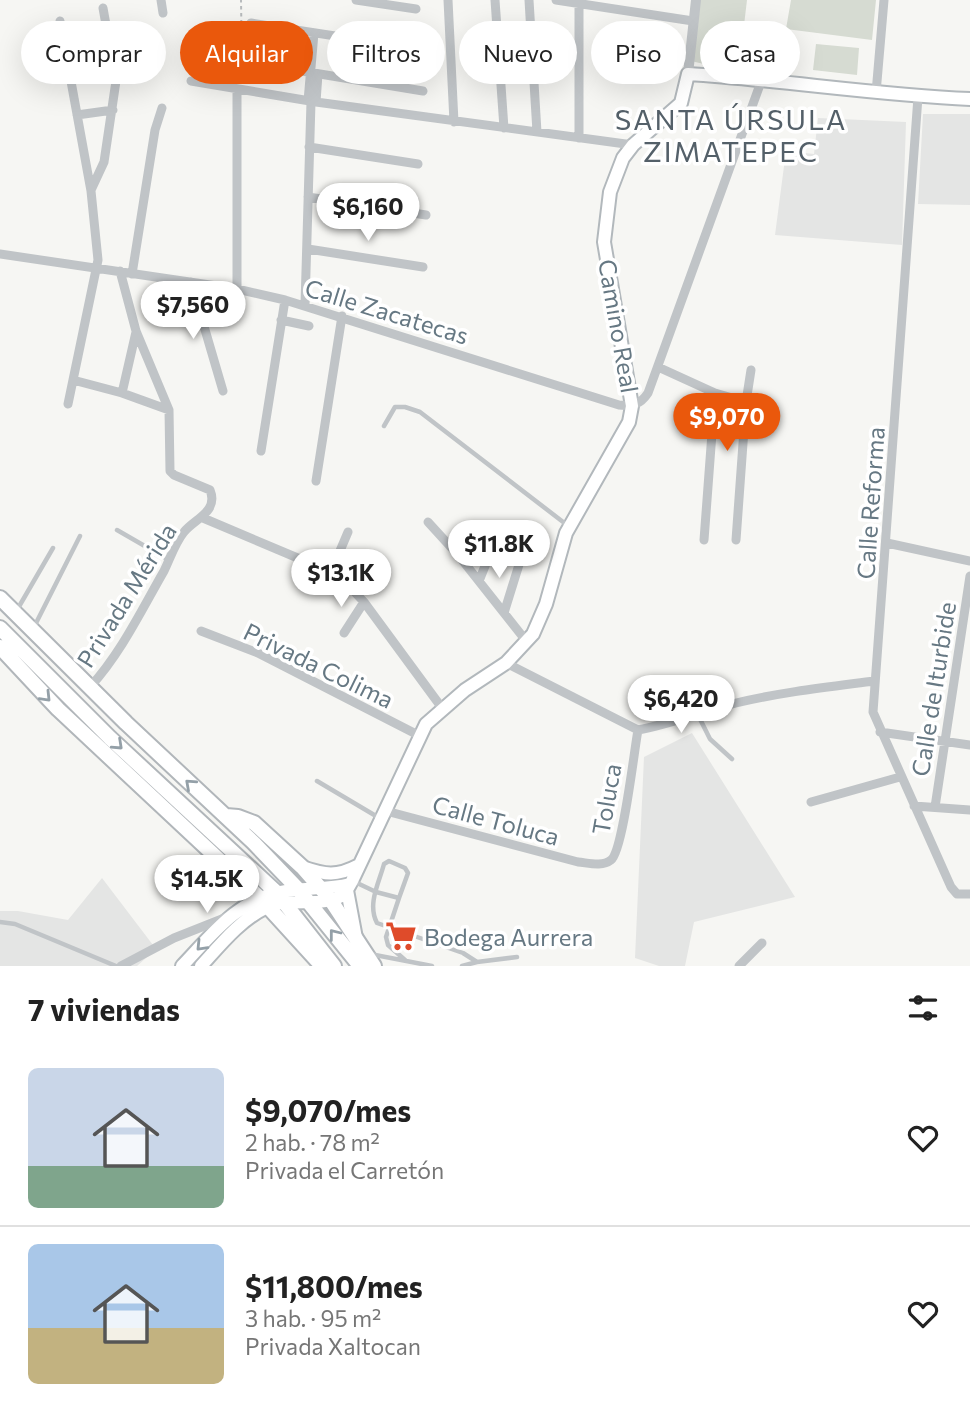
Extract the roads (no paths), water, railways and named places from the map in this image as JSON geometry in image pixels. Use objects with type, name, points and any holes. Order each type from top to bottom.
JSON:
[{"type":"main road","points":[[688,74],[700,75]]},
{"type":"main road","name":"Camino Real","points":[[350,885],[426,724],[465,690],[506,663],[533,634],[546,604],[558,555],[569,526],[629,422],[632,406],[604,242],[610,192],[623,158],[633,145],[681,103],[688,74]]},
{"type":"main road","points":[[800,84],[918,97],[970,99]]},
{"type":"main road","points":[[0,598],[225,816],[366,962]]},
{"type":"main road","points":[[0,628],[110,738],[281,897],[334,966]]},
{"type":"main road","points":[[0,647],[58,709],[264,902],[322,966]]},
{"type":"main road","points":[[225,816],[254,823],[302,867],[325,894],[356,939],[366,962]]},
{"type":"main road","points":[[302,867],[335,875],[360,865]]},
{"type":"main road","points":[[182,966],[229,916],[298,889],[341,896],[350,885]]},
{"type":"main road","points":[[350,885],[356,939]]},
{"type":"main road","points":[[281,897],[308,901],[325,894]]},
{"type":"main road","points":[[201,966],[264,902]]},
{"type":"street","points":[[160,0],[163,13]]},
{"type":"street","points":[[356,0],[416,9]]},
{"type":"street","points":[[448,0],[454,122]]},
{"type":"street","points":[[495,0],[504,128]]},
{"type":"street","points":[[529,0],[537,132]]},
{"type":"street","points":[[556,0],[693,21]]},
{"type":"street","points":[[688,74],[696,0]]},
{"type":"street","points":[[876,93],[884,0]]},
{"type":"street","points":[[579,2],[579,138]]},
{"type":"street","points":[[91,191],[104,162],[116,81],[103,8]]},
{"type":"street","points":[[60,20],[91,191],[98,268],[68,404]]},
{"type":"street","points":[[305,305],[314,33],[327,35]]},
{"type":"street","points":[[314,74],[422,91]]},
{"type":"street","points":[[208,84],[312,102],[633,145]]},
{"type":"street","points":[[632,406],[641,402],[648,393],[760,84]]},
{"type":"street","points":[[237,89],[237,289]]},
{"type":"street","name":"Calle Reforma","points":[[918,97],[873,712],[951,887],[957,894],[970,894]]},
{"type":"street","points":[[132,274],[155,130],[162,108]]},
{"type":"street","points":[[77,115],[113,110]]},
{"type":"street","points":[[309,147],[418,164]]},
{"type":"street","points":[[308,197],[426,215]]},
{"type":"street","points":[[308,249],[424,267]]},
{"type":"street","name":"Calle Zacatecas","points":[[0,254],[237,289],[285,300],[620,405],[632,406]]},
{"type":"street","points":[[120,271],[136,331],[169,410]]},
{"type":"street","points":[[191,282],[223,391]]},
{"type":"street","points":[[261,451],[285,300]]},
{"type":"street","points":[[316,481],[342,316]]},
{"type":"street","points":[[281,320],[309,326]]},
{"type":"street","points":[[122,393],[136,331]]},
{"type":"street","points":[[658,367],[715,393],[746,402]]},
{"type":"street","points":[[736,540],[746,402],[751,370]]},
{"type":"street","points":[[73,380],[122,393],[169,410]]},
{"type":"street","points":[[704,540],[715,393]]},
{"type":"street","name":"Privada Mérida","points":[[90,687],[121,647],[184,532],[203,518],[212,504],[210,490],[170,471],[169,410]]},
{"type":"street","points":[[203,518],[331,572],[349,586],[364,602],[442,708]]},
{"type":"street","points":[[428,522],[459,556],[527,642]]},
{"type":"street","points":[[331,572],[348,532]]},
{"type":"street","points":[[459,556],[464,540]]},
{"type":"street","points":[[887,543],[970,561]]},
{"type":"street","points":[[479,581],[493,546]]},
{"type":"street","points":[[504,613],[522,555]]},
{"type":"street","name":"Calle de Iturbide","points":[[935,807],[970,576]]},
{"type":"street","points":[[344,633],[364,602]]},
{"type":"street","name":"Privada Colima","points":[[201,631],[258,653],[420,737]]},
{"type":"street","points":[[506,663],[638,730],[734,703],[803,690],[874,681]]},
{"type":"street","name":"Toluca","points":[[598,864],[609,862],[614,857],[621,833],[638,730]]},
{"type":"street","points":[[880,732],[970,745]]},
{"type":"street","points":[[811,802],[900,777]]},
{"type":"street","points":[[914,806],[970,810]]},
{"type":"street","name":"Calle Toluca","points":[[384,815],[578,862],[598,864]]},
{"type":"street","points":[[119,966],[174,938],[229,916]]},
{"type":"street","points":[[739,966],[762,943]]},
{"type":"lane","points":[[384,426],[395,407],[420,412],[569,526]]},
{"type":"lane","points":[[117,530],[169,561]]},
{"type":"lane","points":[[32,631],[80,536]]},
{"type":"lane","points":[[15,614],[52,548]]},
{"type":"lane","points":[[698,715],[710,738],[732,760]]},
{"type":"lane","points":[[317,781],[384,815]]},
{"type":"lane","points":[[432,966],[405,960],[388,945],[386,936],[390,928],[407,870],[388,861],[384,863],[372,903],[377,923],[390,928],[463,953],[477,961]]},
{"type":"lane","points":[[350,885],[399,898]]},
{"type":"lane","points":[[0,922],[15,924],[119,966]]},
{"type":"lane","points":[[462,966],[477,961],[517,957]]},
{"type":"lane","points":[[366,962],[405,960]]},
{"type":"place","name":"Bodega Aurrera","points":[[401,936]]},
{"type":"district","name":"SANTA ÚRSULA ZIMATEPEC","points":[[731,135]]}]
